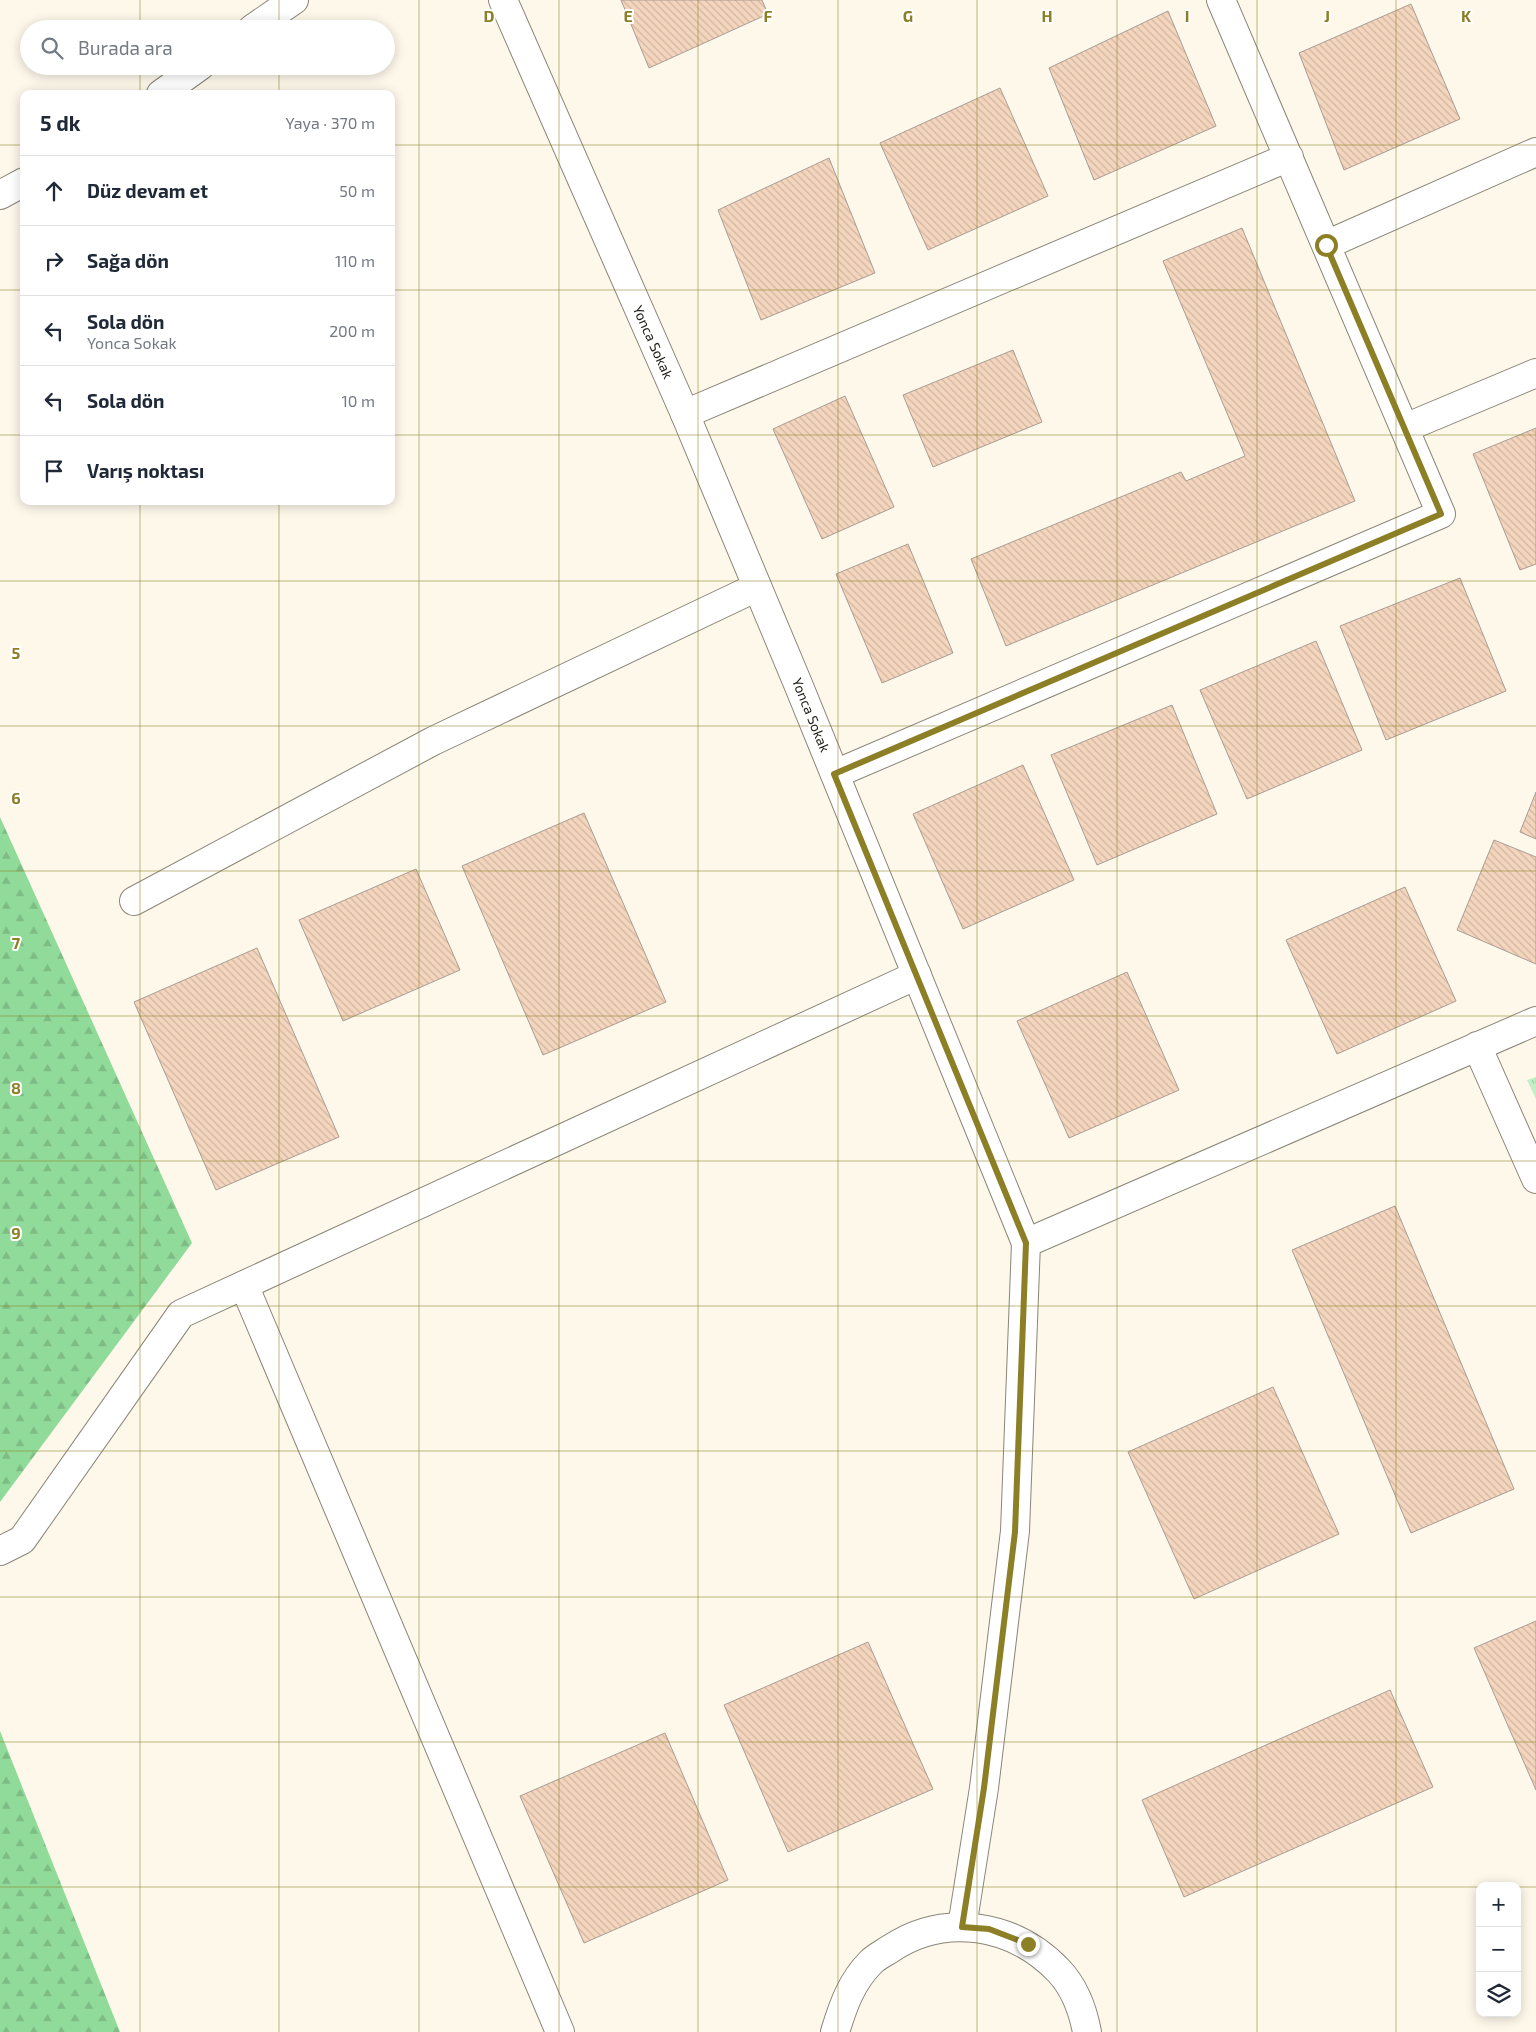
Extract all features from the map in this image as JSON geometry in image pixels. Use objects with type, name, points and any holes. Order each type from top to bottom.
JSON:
[{"type":"street","points":[[265,20],[294,0]]},
{"type":"street","name":"Yonca Sokak","points":[[503,0],[685,414],[758,587],[1026,1243],[1015,1532],[984,1788],[962,1927]]},
{"type":"street","points":[[834,774],[1441,514],[1222,0]]},
{"type":"street","points":[[167,90],[187,75]]},
{"type":"street","points":[[1326,245],[1536,152]]},
{"type":"street","points":[[685,414],[1289,157]]},
{"type":"street","points":[[0,195],[20,184]]},
{"type":"street","points":[[1404,428],[1536,373]]},
{"type":"street","points":[[134,901],[433,741],[758,587]]},
{"type":"street","points":[[0,1551],[22,1540],[181,1314],[917,975]]},
{"type":"street","points":[[1026,1243],[1536,1021]]},
{"type":"street","points":[[1477,1046],[1536,1179]]},
{"type":"street","points":[[244,1286],[560,2032]]},
{"type":"street","points":[[816,2032],[846,1997],[871,1962],[906,1938],[947,1927],[962,1927],[989,1929],[1028,1944],[1060,1972],[1082,2008],[1087,2032]]},
{"type":"street","points":[[835,2032],[846,1997]]},
{"type":"green space","points":[[0,817],[192,1243],[0,1502]]},
{"type":"green space","points":[[1536,1077],[1536,1099],[1527,1080]]},
{"type":"green space","points":[[0,1731],[120,2032],[0,2032]]},
{"type":"building","points":[[621,0],[762,0],[768,14],[649,68]]},
{"type":"building","points":[[1411,4],[1460,119],[1344,170],[1299,53]]},
{"type":"building","points":[[1168,11],[1216,126],[1094,180],[1049,68]]},
{"type":"building","points":[[1000,88],[1048,196],[928,250],[880,143]]},
{"type":"building","points":[[829,158],[875,273],[761,320],[718,210]]},
{"type":"building","points":[[1242,228],[1355,501],[1006,646],[971,559],[1181,472],[1186,481],[1245,456],[1163,261]]},
{"type":"building","points":[[1013,350],[1042,422],[933,467],[903,395]]},
{"type":"building","points":[[845,396],[894,507],[822,539],[773,429]]},
{"type":"building","points":[[1536,428],[1536,564],[1520,570],[1473,454]]},
{"type":"building","points":[[908,544],[953,653],[882,683],[836,574]]},
{"type":"building","points":[[1460,578],[1506,691],[1386,740],[1340,626]]},
{"type":"building","points":[[1316,641],[1362,750],[1247,799],[1200,690]]},
{"type":"building","points":[[1172,705],[1217,814],[1097,865],[1051,755]]},
{"type":"building","points":[[1023,765],[1074,880],[963,929],[913,814]]},
{"type":"building","points":[[1536,792],[1536,839],[1520,832]]},
{"type":"building","points":[[584,813],[666,1002],[543,1055],[462,866]]},
{"type":"building","points":[[1494,840],[1536,857],[1536,964],[1457,930]]},
{"type":"building","points":[[416,869],[460,970],[343,1021],[299,920]]},
{"type":"building","points":[[1405,887],[1456,1001],[1337,1054],[1286,940]]},
{"type":"building","points":[[257,948],[339,1137],[216,1190],[134,1002]]},
{"type":"building","points":[[1127,972],[1179,1090],[1069,1138],[1017,1021]]},
{"type":"building","points":[[1395,1206],[1514,1489],[1411,1533],[1292,1250]]},
{"type":"building","points":[[1273,1387],[1339,1534],[1194,1599],[1128,1452]]},
{"type":"building","points":[[1536,1621],[1536,1790],[1474,1648]]},
{"type":"building","points":[[868,1642],[933,1789],[788,1852],[724,1705]]},
{"type":"building","points":[[1390,1690],[1433,1787],[1184,1897],[1142,1800]]},
{"type":"building","points":[[665,1733],[728,1880],[584,1943],[520,1796]]},
{"type":"route","points":[[1028,1944],[989,1929],[962,1927],[984,1788],[1015,1532],[1026,1243],[834,774],[1441,514],[1326,245]]}]
